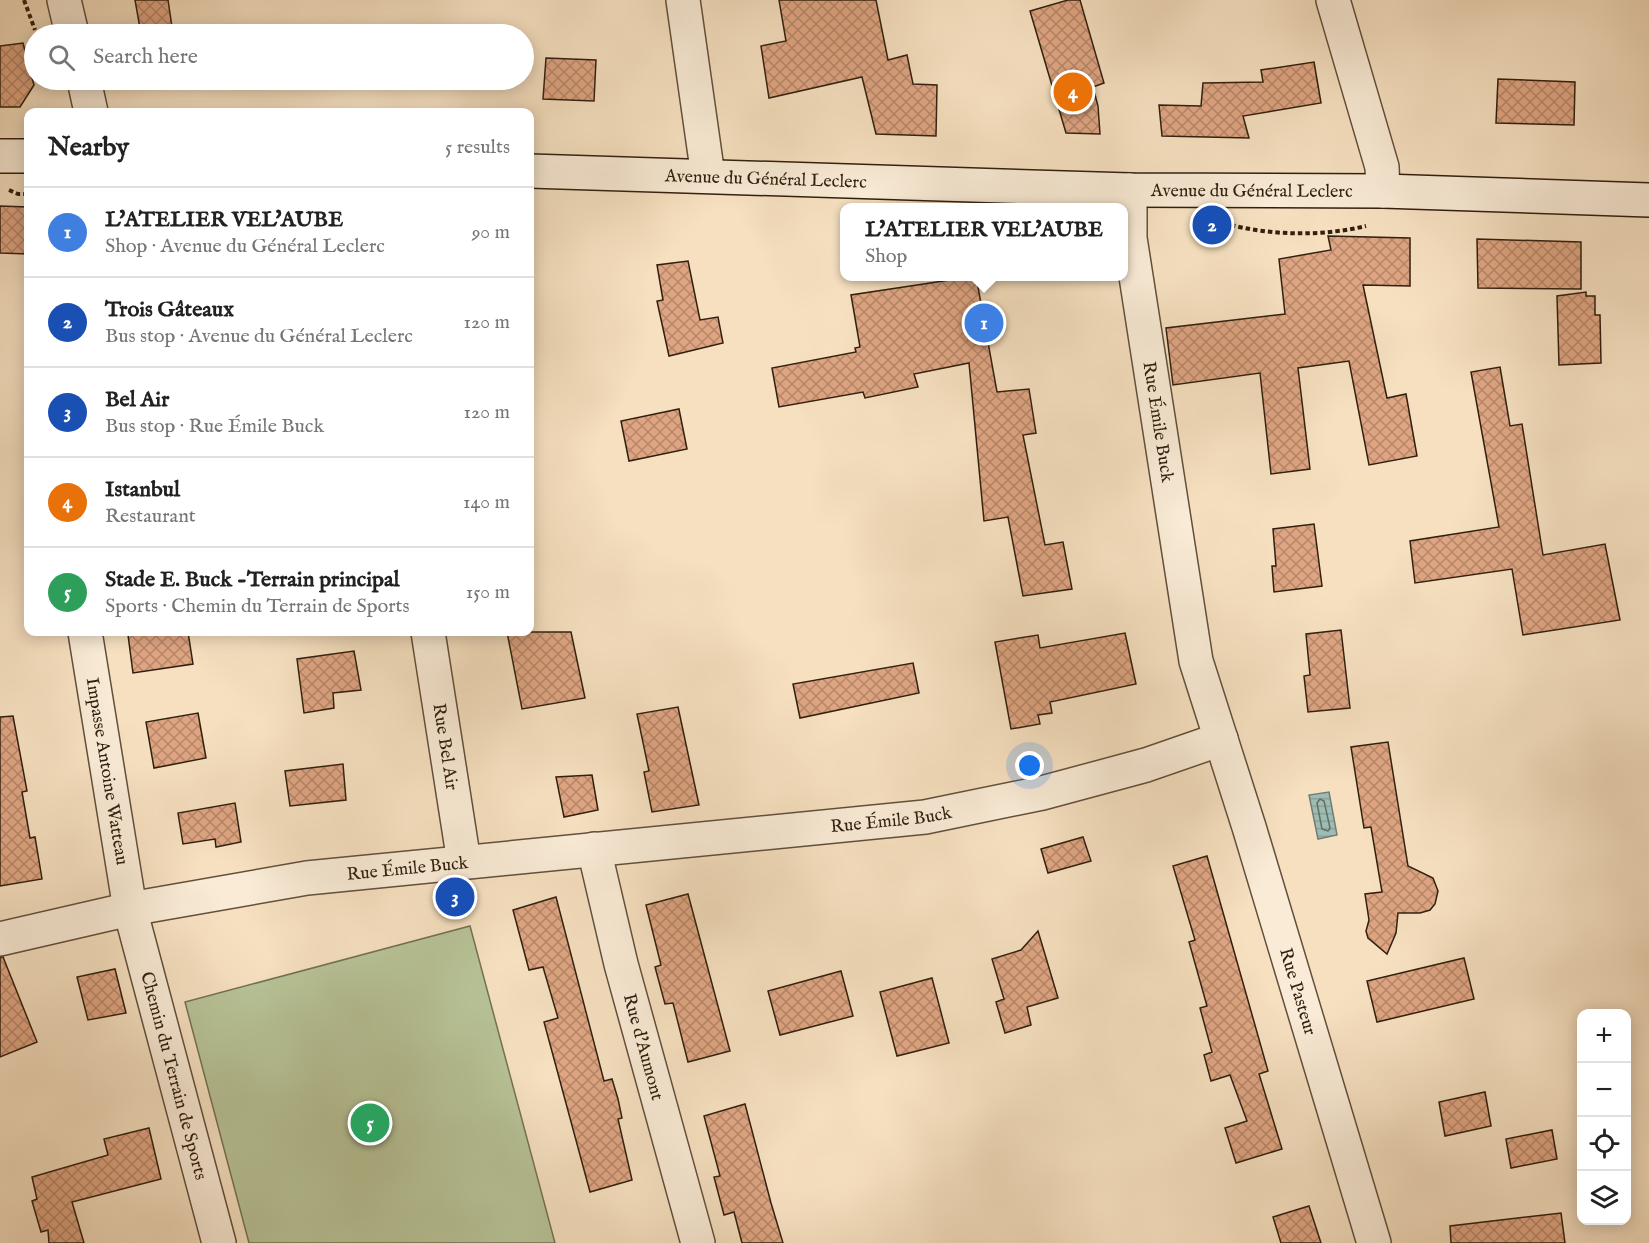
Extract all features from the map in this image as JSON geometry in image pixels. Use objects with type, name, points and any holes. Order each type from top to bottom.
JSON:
[{"type":"street","points":[[64,0],[70,24]]},
{"type":"street","points":[[683,0],[708,176]]},
{"type":"street","points":[[1333,0],[1382,167],[1383,191]]},
{"type":"street","points":[[86,90],[90,108]]},
{"type":"street","points":[[0,156],[24,156]]},
{"type":"street","name":"Avenue du Général Leclerc","points":[[534,171],[1130,190],[1383,191],[1649,200]]},
{"type":"street","name":"Rue Émile Buck","points":[[0,939],[130,909],[307,878],[925,817],[1042,793],[1146,765],[1221,739],[1196,661],[1130,238],[1130,190]]},
{"type":"street","name":"Impasse Antoine Watteau","points":[[86,636],[130,909]]},
{"type":"street","name":"Rue Bel Air","points":[[429,636],[464,862]]},
{"type":"street","name":"Rue Pasteur","points":[[1221,739],[1374,1243]]},
{"type":"street","name":"Rue d'Aumont","points":[[594,849],[621,964],[698,1243]]},
{"type":"street","name":"Chemin du Terrain de Sports","points":[[130,909],[219,1243]]},
{"type":"path","points":[[24,0],[32,24]]},
{"type":"green space","points":[[470,926],[555,1243],[249,1243],[185,1002]]},
{"type":"water","points":[[1329,792],[1337,835],[1318,839],[1309,795]]},
{"type":"building","points":[[135,0],[168,0],[172,24],[139,24]]},
{"type":"building","points":[[779,0],[876,0],[888,60],[907,55],[913,84],[937,85],[936,136],[876,134],[862,77],[769,98],[761,46],[786,41]]},
{"type":"building","points":[[1068,0],[1080,0],[1104,83],[1093,87],[1098,106],[1100,134],[1066,133],[1030,11]]},
{"type":"building","points":[[23,43],[24,90],[31,90],[20,107],[0,107],[0,46]]},
{"type":"building","points":[[546,58],[596,60],[594,101],[543,99]]},
{"type":"building","points":[[1314,62],[1321,103],[1243,116],[1249,138],[1162,136],[1159,105],[1201,106],[1203,83],[1263,82],[1261,70]]},
{"type":"building","points":[[1498,79],[1575,82],[1574,125],[1496,123]]},
{"type":"building","points":[[0,206],[24,207],[24,254],[0,253]]},
{"type":"building","points":[[1328,236],[1410,238],[1410,286],[1363,285],[1387,398],[1406,394],[1417,456],[1369,465],[1349,361],[1298,368],[1310,469],[1271,474],[1260,373],[1173,385],[1166,328],[1285,314],[1279,259],[1331,250]]},
{"type":"building","points":[[1477,239],[1581,242],[1581,289],[1478,288]]},
{"type":"building","points":[[688,261],[700,320],[718,317],[723,343],[669,356],[657,301],[663,300],[657,265]]},
{"type":"building","points":[[943,281],[977,281],[997,392],[1029,389],[1036,433],[1023,435],[1045,545],[1063,542],[1072,589],[1023,596],[1008,517],[984,521],[969,363],[914,374],[918,387],[865,398],[863,392],[779,407],[772,368],[856,352],[855,348],[860,347],[851,295]]},
{"type":"building","points":[[1586,292],[1586,296],[1595,296],[1595,315],[1600,315],[1601,363],[1559,365],[1557,296]]},
{"type":"building","points":[[1500,367],[1510,426],[1522,424],[1543,555],[1605,544],[1620,620],[1523,635],[1512,569],[1415,583],[1410,541],[1499,527],[1471,372]]},
{"type":"building","points":[[679,409],[687,449],[629,461],[621,421]]},
{"type":"building","points":[[1314,524],[1322,586],[1274,592],[1272,566],[1276,566],[1273,529]]},
{"type":"building","points":[[1341,630],[1350,708],[1308,712],[1304,676],[1310,675],[1306,634]]},
{"type":"building","points":[[534,632],[571,632],[585,698],[522,709],[508,636],[534,636]]},
{"type":"building","points":[[1125,633],[1136,684],[1050,702],[1052,713],[1038,715],[1040,724],[1011,729],[995,642],[1038,635],[1040,648]]},
{"type":"building","points":[[128,636],[189,636],[193,664],[133,673]]},
{"type":"building","points":[[354,651],[361,690],[333,693],[334,708],[304,713],[297,659]]},
{"type":"building","points":[[913,663],[919,693],[800,718],[793,684]]},
{"type":"building","points":[[678,707],[699,805],[652,812],[644,772],[649,771],[637,714]]},
{"type":"building","points":[[198,713],[206,758],[154,768],[146,722]]},
{"type":"building","points":[[13,716],[27,791],[22,792],[30,838],[35,837],[42,879],[0,886],[0,717]]},
{"type":"building","points":[[1388,742],[1408,866],[1433,878],[1438,891],[1435,904],[1430,910],[1420,913],[1398,913],[1396,933],[1387,954],[1368,938],[1366,931],[1369,920],[1365,894],[1382,892],[1371,827],[1364,828],[1351,747]]},
{"type":"building","points":[[343,764],[346,800],[290,806],[285,771]]},
{"type":"building","points":[[592,775],[598,810],[564,817],[556,777]]},
{"type":"building","points":[[235,803],[241,842],[216,847],[215,839],[183,844],[178,813]]},
{"type":"building","points":[[1083,837],[1091,861],[1048,873],[1041,849]]},
{"type":"building","points":[[1207,856],[1268,1071],[1259,1074],[1282,1149],[1236,1163],[1225,1128],[1247,1121],[1230,1075],[1211,1081],[1204,1055],[1212,1052],[1200,1008],[1207,1006],[1189,942],[1195,940],[1173,866]]},
{"type":"building","points":[[688,894],[730,1051],[688,1062],[673,1003],[665,1004],[655,967],[661,965],[646,905]]},
{"type":"building","points":[[556,897],[604,1081],[612,1079],[618,1099],[622,1118],[618,1119],[632,1180],[590,1192],[544,1022],[558,1018],[543,967],[529,970],[513,910]]},
{"type":"building","points":[[1038,931],[1058,998],[1027,1007],[1031,1025],[1005,1033],[996,1002],[1004,999],[992,959],[1021,950]]},
{"type":"building","points":[[0,957],[3,957],[37,1042],[0,1057]]},
{"type":"building","points":[[1464,958],[1474,999],[1377,1022],[1367,981]]},
{"type":"building","points":[[115,969],[126,1013],[88,1020],[77,977]]},
{"type":"building","points":[[841,971],[853,1016],[780,1035],[768,991]]},
{"type":"building","points":[[932,978],[949,1043],[897,1056],[880,992]]},
{"type":"building","points":[[1485,1092],[1491,1126],[1445,1136],[1439,1102]]},
{"type":"building","points":[[745,1104],[783,1243],[742,1243],[734,1212],[724,1215],[714,1177],[720,1176],[704,1116]]},
{"type":"building","points":[[149,1128],[161,1179],[72,1202],[84,1243],[49,1243],[48,1230],[41,1232],[32,1201],[37,1199],[32,1177],[108,1155],[104,1139]]},
{"type":"building","points":[[1552,1130],[1557,1159],[1511,1168],[1506,1139]]},
{"type":"building","points":[[1309,1206],[1321,1243],[1281,1243],[1273,1217]]},
{"type":"building","points":[[1561,1213],[1565,1243],[1451,1243],[1450,1226]]},
{"type":"place","name":"Istanbul","points":[[1073,92]]},
{"type":"place","name":"Trois Gâteaux","points":[[1212,225]]},
{"type":"place","name":"L'ATELIER VEL'AUBE","points":[[984,323]]},
{"type":"place","name":"Bel Air","points":[[455,897]]},
{"type":"place","name":"Stade E. Buck -Terrain principal","points":[[370,1123]]}]
